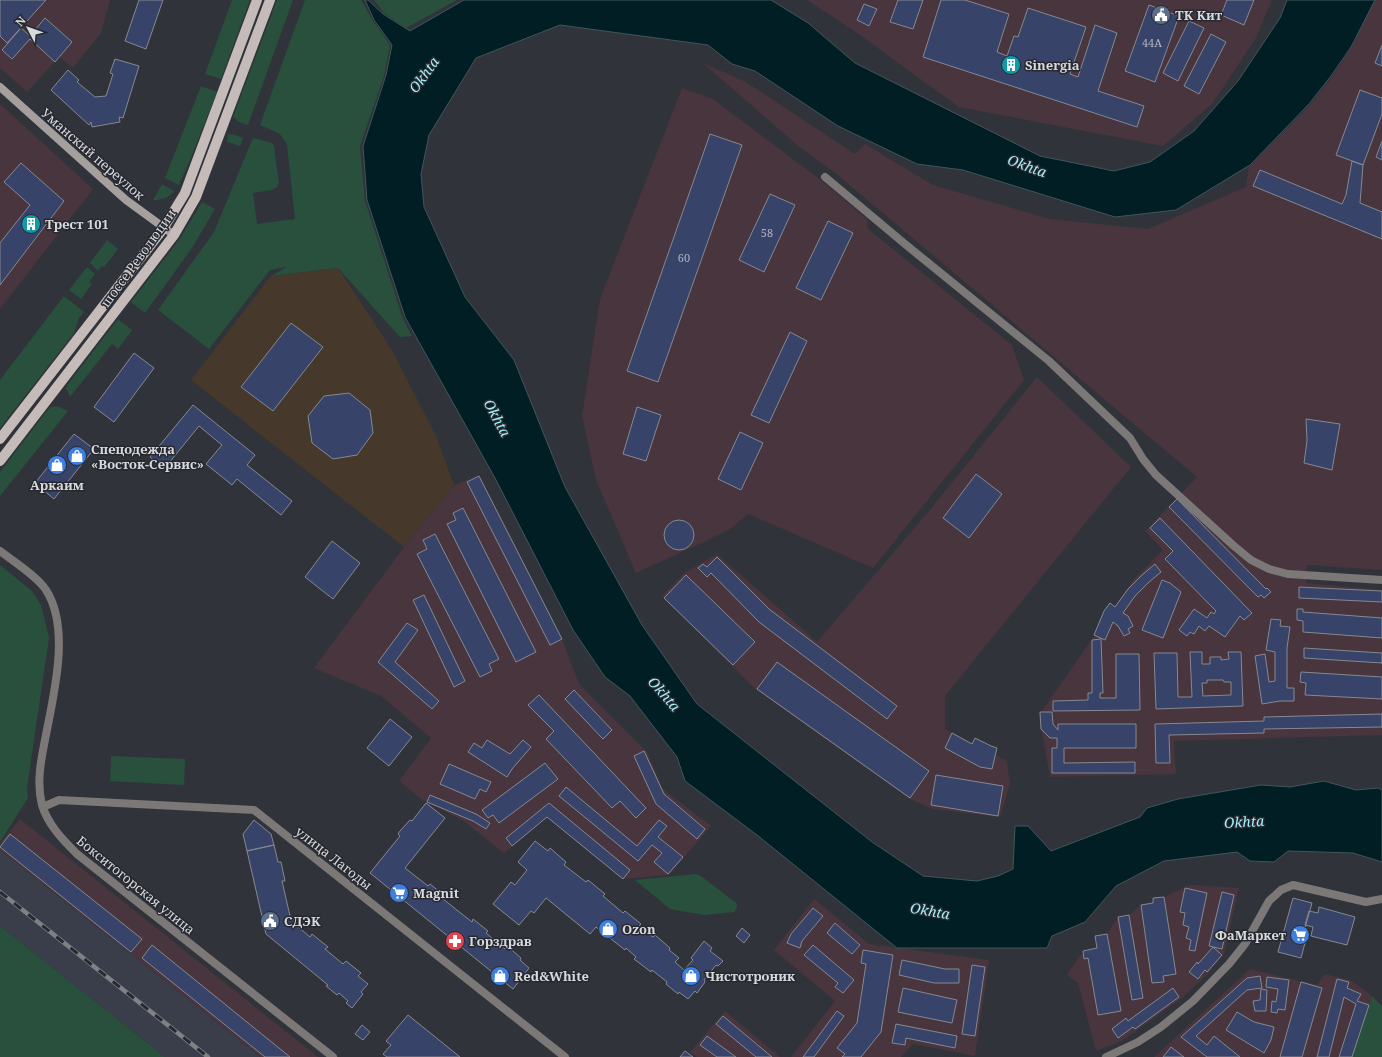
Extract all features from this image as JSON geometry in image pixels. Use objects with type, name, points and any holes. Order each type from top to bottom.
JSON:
[{"type":"main road","name":"шоссе Революции","points":[[0,440],[163,229],[185,193],[257,0]]},
{"type":"main road","name":"шоссе Революции","points":[[0,461],[174,235],[196,197],[270,0]]},
{"type":"street","name":"Уманский переулок","points":[[0,87],[138,210],[163,229],[174,235]]},
{"type":"street","points":[[825,177],[1049,361],[1130,438],[1143,459],[1156,475],[1251,560],[1269,569],[1288,574],[1382,580]]},
{"type":"street","name":"Бокситогорская улица","points":[[0,551],[46,589],[53,603],[58,621],[58,666],[40,766],[39,788],[43,806],[50,823],[62,839],[77,854],[333,1057]]},
{"type":"street","name":"улица Лагоды","points":[[43,806],[60,800],[254,810],[565,1057]]},
{"type":"street","points":[[1106,1057],[1138,1042],[1161,1027],[1197,997],[1229,964],[1245,944],[1269,901],[1281,890],[1293,885],[1366,902],[1382,899]]},
{"type":"shaded area","points":[[0,0],[110,0],[101,33],[73,68],[59,57],[27,92],[0,68]]},
{"type":"shaded area","points":[[807,0],[1272,0],[1256,38],[1212,104],[1163,146],[959,107],[857,33]]},
{"type":"shaded area","points":[[1375,0],[1382,0],[1382,570],[1307,565],[1306,583],[1382,590],[1382,735],[1174,741],[1176,774],[1050,777],[1039,715],[1134,579],[1163,550],[1145,531],[1197,477],[834,172],[797,145],[703,63],[746,82],[855,154],[865,144],[933,185],[1050,219],[1148,229],[1246,187],[1249,167],[1310,105],[1332,77],[1352,47]]},
{"type":"shaded area","points":[[682,88],[713,99],[822,181],[868,220],[867,228],[1012,345],[1024,380],[873,568],[748,514],[730,529],[636,573],[596,480],[582,416],[600,299]]},
{"type":"shaded area","points":[[0,104],[93,189],[0,309]]},
{"type":"shaded area","points":[[338,268],[392,350],[436,436],[454,485],[404,547],[191,380],[271,276]]},
{"type":"shaded area","points":[[1037,377],[1131,467],[945,696],[945,729],[1007,761],[1010,784],[1000,817],[933,809],[910,799],[756,690],[662,596],[683,574],[717,554],[817,642],[929,511]]},
{"type":"shaded area","points":[[479,476],[562,639],[579,684],[647,752],[663,789],[711,826],[669,875],[623,879],[547,817],[504,853],[465,822],[421,799],[399,781],[431,738],[381,696],[314,668],[404,547],[454,485]]},
{"type":"shaded area","points":[[20,819],[318,1057],[260,1057],[0,850],[0,843]]},
{"type":"shaded area","points":[[0,850],[260,1057],[165,1057],[0,926]]},
{"type":"shaded area","points":[[1190,885],[1239,888],[1224,954],[1208,974],[1182,998],[1122,1041],[1096,1051],[1078,983],[1067,975],[1083,951],[1097,948],[1095,936],[1107,934],[1118,917],[1129,915],[1141,905],[1153,903],[1153,898],[1164,897]]},
{"type":"shaded area","points":[[814,899],[869,944],[989,960],[975,1056],[913,1044],[901,1057],[791,1057],[835,1001],[774,950]]},
{"type":"shaded area","points":[[1250,969],[1317,985],[1325,974],[1352,981],[1372,996],[1350,1057],[1154,1057]]},
{"type":"shaded area","points":[[725,1011],[780,1057],[697,1057],[690,1052]]},
{"type":"green space","points":[[232,0],[250,0],[221,79],[205,74]]},
{"type":"green space","points":[[277,0],[293,0],[248,125],[239,122],[233,117]]},
{"type":"green space","points":[[305,0],[361,0],[373,21],[390,45],[384,76],[360,146],[365,201],[403,319],[412,336],[400,337],[338,268],[271,276],[287,267],[270,270],[209,349],[158,310],[214,232],[254,138],[272,143],[274,146],[279,183],[277,187],[272,190],[253,193],[257,224],[295,219],[287,144],[280,134],[260,125]]},
{"type":"green space","points":[[374,0],[457,0],[406,28],[384,13]]},
{"type":"green space","points":[[201,86],[217,92],[179,185],[165,178]]},
{"type":"green space","points":[[228,134],[243,138],[240,146],[227,142]]},
{"type":"green space","points":[[162,184],[174,191],[165,198],[153,200]]},
{"type":"green space","points":[[202,202],[215,209],[192,248],[145,313],[131,302],[179,240]]},
{"type":"green space","points":[[107,240],[118,249],[104,267],[102,266],[98,271],[90,263]]},
{"type":"green space","points":[[87,267],[95,274],[89,282],[92,284],[81,299],[69,290]]},
{"type":"green space","points":[[64,296],[84,312],[79,318],[74,333],[0,428],[0,380]]},
{"type":"green space","points":[[118,319],[132,330],[118,349],[112,344],[70,397],[66,388],[68,384]]},
{"type":"green space","points":[[57,406],[68,411],[0,496],[0,472],[47,411],[51,407]]},
{"type":"green space","points":[[0,565],[32,591],[41,605],[49,638],[27,788],[28,798],[0,842]]},
{"type":"green space","points":[[111,756],[185,759],[184,785],[110,781]]},
{"type":"green space","points":[[696,874],[701,876],[736,903],[736,910],[734,912],[704,915],[670,909],[635,880]]},
{"type":"green space","points":[[0,926],[165,1057],[0,1057]]},
{"type":"green space","points":[[1372,996],[1382,1006],[1382,1057],[1350,1057]]},
{"type":"water","name":"Okhta","points":[[365,0],[368,0],[383,14],[410,31],[464,0],[771,0],[808,23],[855,63],[1040,156],[1114,171],[1150,162],[1194,131],[1238,81],[1280,18],[1287,0],[1375,0],[1351,47],[1309,104],[1250,165],[1176,210],[1115,217],[963,170],[917,164],[838,126],[755,71],[732,64],[708,45],[560,25],[476,58],[429,135],[421,174],[424,207],[465,297],[514,360],[565,487],[642,625],[697,704],[872,842],[923,876],[977,881],[998,876],[1013,869],[1015,826],[1028,826],[1051,851],[1140,817],[1147,808],[1178,799],[1261,785],[1290,787],[1324,781],[1356,790],[1378,788],[1382,790],[1382,862],[1353,853],[1288,851],[1274,862],[1250,861],[1237,852],[1164,861],[1116,886],[1085,922],[1052,936],[1047,948],[897,948],[757,835],[685,781],[677,757],[630,696],[605,677],[573,630],[495,478],[405,317],[367,200],[363,146],[386,75],[392,45],[374,20]]},
{"type":"building","points":[[0,0],[46,0],[7,43],[0,36]]},
{"type":"building","points":[[139,0],[163,0],[146,49],[125,41]]},
{"type":"building","points":[[898,0],[923,0],[913,29],[890,22]]},
{"type":"building","name":"Sinergia","points":[[941,0],[965,0],[1009,14],[997,52],[1007,56],[1014,36],[1018,37],[1028,8],[1086,27],[1070,74],[1078,77],[1095,25],[1117,33],[1098,91],[1144,106],[1137,127],[923,57]]},
{"type":"building","points":[[1227,0],[1254,0],[1244,25],[1221,15]]},
{"type":"building","points":[[864,4],[877,9],[869,26],[857,20]]},
{"type":"building","name":"ТК Кит","points":[[1149,5],[1179,16],[1155,82],[1125,71]]},
{"type":"building","points":[[45,18],[72,42],[55,62],[30,39],[12,59],[2,50],[21,28],[30,36]]},
{"type":"building","points":[[1189,21],[1204,28],[1178,81],[1163,73]]},
{"type":"building","points":[[1211,34],[1226,42],[1199,94],[1184,86]]},
{"type":"building","points":[[1382,45],[1382,66],[1375,63]]},
{"type":"building","points":[[115,59],[139,66],[123,118],[119,117],[120,122],[92,127],[91,122],[89,125],[51,90],[68,70],[79,80],[77,82],[95,97],[106,96],[113,74],[110,73]]},
{"type":"building","points":[[1360,90],[1382,98],[1382,114],[1363,165],[1336,155]]},
{"type":"building","points":[[710,134],[742,145],[658,382],[627,371]]},
{"type":"building","points":[[1382,141],[1382,160],[1376,157]]},
{"type":"building","points":[[1352,161],[1363,165],[1360,203],[1382,212],[1382,239],[1253,186],[1260,170],[1342,204],[1346,195]]},
{"type":"building","name":"Трест 101","points":[[21,163],[64,201],[0,285],[0,243],[30,205],[4,182]]},
{"type":"building","points":[[770,194],[795,205],[764,272],[739,260]]},
{"type":"building","points":[[828,221],[853,233],[821,300],[796,288]]},
{"type":"building","points":[[291,323],[323,347],[273,411],[241,387]]},
{"type":"building","points":[[790,332],[807,341],[769,423],[751,415]]},
{"type":"building","points":[[134,353],[154,368],[114,422],[94,407]]},
{"type":"building","points":[[349,393],[370,410],[373,433],[357,455],[333,459],[312,443],[308,416],[324,396]]},
{"type":"building","points":[[193,405],[255,455],[247,465],[292,501],[281,515],[237,479],[232,485],[206,464],[222,445],[199,426],[164,469],[150,457]]},
{"type":"building","points":[[637,407],[661,415],[646,461],[623,454]]},
{"type":"building","points":[[1306,419],[1340,424],[1332,470],[1304,463],[1307,441]]},
{"type":"building","points":[[740,432],[763,443],[741,490],[718,479]]},
{"type":"building","points":[[74,434],[94,449],[54,499],[35,483]]},
{"type":"building","points":[[976,474],[1002,494],[969,538],[943,518]]},
{"type":"building","points":[[479,476],[562,639],[550,645],[467,482]]},
{"type":"building","points":[[1177,499],[1266,589],[1267,588],[1271,592],[1264,598],[1261,595],[1258,597],[1169,507]]},
{"type":"building","points":[[463,508],[536,652],[516,662],[447,524],[456,520],[453,513]]},
{"type":"building","points":[[1160,518],[1252,613],[1244,620],[1240,616],[1225,637],[1209,626],[1205,631],[1199,626],[1194,634],[1190,632],[1187,636],[1179,630],[1194,609],[1207,618],[1211,612],[1214,614],[1216,611],[1165,559],[1173,551],[1150,528]]},
{"type":"building","points":[[679,520],[690,524],[694,535],[690,546],[679,550],[668,546],[664,535],[668,524]]},
{"type":"building","points":[[435,534],[499,659],[489,664],[492,671],[480,677],[417,554],[427,549],[423,540]]},
{"type":"building","points":[[332,541],[360,563],[333,599],[305,577]]},
{"type":"building","points":[[717,557],[769,609],[897,706],[887,719],[759,622],[711,573],[707,577],[698,568],[703,564],[707,567]]},
{"type":"building","points":[[1155,564],[1161,572],[1135,596],[1123,613],[1128,616],[1133,626],[1128,629],[1130,633],[1124,636],[1118,626],[1113,622],[1105,640],[1094,635],[1104,611],[1110,603],[1115,607],[1128,589]]},
{"type":"building","points":[[686,575],[755,642],[733,665],[664,598]]},
{"type":"building","points":[[1162,580],[1170,583],[1181,592],[1163,638],[1142,630]]},
{"type":"building","points":[[1299,587],[1382,591],[1382,602],[1299,598]]},
{"type":"building","points":[[424,595],[465,681],[454,687],[413,600]]},
{"type":"building","points":[[1297,609],[1303,609],[1303,612],[1382,618],[1382,638],[1303,632],[1303,621],[1297,620]]},
{"type":"building","points":[[1271,619],[1281,620],[1280,626],[1290,627],[1287,648],[1287,688],[1294,688],[1294,701],[1280,701],[1262,704],[1255,656],[1265,654],[1269,682],[1275,681],[1275,652],[1266,650]]},
{"type":"building","points":[[407,623],[418,630],[395,662],[439,701],[432,709],[378,662]]},
{"type":"building","points":[[1101,639],[1103,693],[1100,693],[1100,698],[1116,698],[1116,654],[1139,654],[1140,710],[1053,711],[1053,701],[1088,700],[1088,693],[1092,693],[1092,640]]},
{"type":"building","points":[[1304,648],[1382,653],[1382,663],[1304,658]]},
{"type":"building","points":[[1190,652],[1202,652],[1202,664],[1210,664],[1210,657],[1221,657],[1221,660],[1229,659],[1228,652],[1241,652],[1243,706],[1156,709],[1154,653],[1177,653],[1178,697],[1192,697]],"holes":[[[1207,680],[1223,680],[1224,682],[1231,682],[1231,695],[1203,696],[1202,683],[1207,683]]]},
{"type":"building","points":[[777,662],[929,771],[910,798],[757,689]]},
{"type":"building","points":[[1301,672],[1382,677],[1382,699],[1305,695],[1306,683],[1300,682]]},
{"type":"building","points":[[574,690],[612,730],[603,739],[565,699]]},
{"type":"building","points":[[539,695],[646,808],[636,818],[620,801],[612,808],[546,739],[554,731],[528,705]]},
{"type":"building","points":[[1040,712],[1052,712],[1053,724],[1058,730],[1058,724],[1136,724],[1136,748],[1064,748],[1064,763],[1135,762],[1135,773],[1052,773],[1052,748],[1057,748],[1057,738],[1050,738],[1041,729]]},
{"type":"building","points":[[1382,714],[1382,727],[1264,729],[1264,733],[1169,735],[1170,763],[1156,763],[1155,724],[1264,721],[1264,717]]},
{"type":"building","points":[[390,719],[412,737],[389,766],[367,748]]},
{"type":"building","points":[[952,733],[972,744],[975,738],[997,748],[992,769],[980,767],[945,748]]},
{"type":"building","points":[[487,740],[510,754],[523,740],[531,747],[507,777],[468,752],[474,743],[482,748]]},
{"type":"building","points":[[644,751],[664,794],[705,829],[697,839],[656,804],[634,756]]},
{"type":"building","points":[[545,763],[558,779],[499,823],[493,815],[488,818],[482,810]]},
{"type":"building","points":[[449,764],[491,782],[486,792],[480,789],[475,799],[440,784]]},
{"type":"building","points":[[936,775],[1003,786],[998,816],[931,805]]},
{"type":"building","points":[[566,787],[637,846],[659,820],[667,826],[658,837],[683,857],[668,874],[654,862],[662,853],[652,845],[638,861],[559,796]]},
{"type":"building","points":[[430,795],[476,814],[490,823],[486,829],[473,821],[427,802]]},
{"type":"building","points":[[426,803],[445,818],[405,868],[428,886],[430,884],[445,896],[443,899],[472,922],[473,919],[488,931],[486,933],[505,949],[507,946],[521,958],[520,960],[529,968],[513,989],[370,873],[400,836],[398,834],[400,831],[410,820],[412,821]]},
{"type":"building","points":[[549,803],[630,870],[623,879],[547,817],[512,846],[506,838]]},
{"type":"building","points":[[254,820],[271,834],[274,845],[247,851],[243,834]]},
{"type":"building","points":[[10,834],[142,939],[131,952],[0,847]]},
{"type":"building","points":[[535,841],[548,851],[550,848],[566,862],[564,865],[586,882],[588,880],[605,894],[603,896],[623,913],[625,911],[641,924],[639,926],[653,937],[655,935],[679,958],[675,962],[684,970],[693,960],[691,958],[704,941],[712,948],[710,951],[723,961],[718,966],[716,965],[704,980],[705,982],[697,993],[695,991],[688,999],[679,992],[678,994],[666,984],[667,982],[652,970],[651,972],[634,959],[636,957],[626,948],[625,950],[596,927],[590,934],[546,898],[534,913],[531,911],[519,925],[493,904],[511,882],[515,885],[527,870],[518,862]]},
{"type":"building","points":[[274,845],[278,862],[281,862],[285,881],[282,881],[290,916],[298,923],[296,925],[310,937],[312,934],[328,947],[325,949],[343,964],[346,961],[361,973],[358,976],[368,984],[361,992],[363,994],[352,1008],[346,1003],[348,1001],[339,993],[337,995],[326,986],[328,985],[266,934],[247,851]]},
{"type":"building","points":[[1185,888],[1207,893],[1195,951],[1189,950],[1191,940],[1186,938],[1189,927],[1183,925],[1185,913],[1180,912]]},
{"type":"building","points":[[1222,892],[1234,895],[1222,949],[1209,946]]},
{"type":"building","points":[[1164,897],[1176,974],[1163,976],[1164,982],[1152,983],[1141,905],[1153,903],[1153,898]]},
{"type":"building","points":[[1293,898],[1312,903],[1301,942],[1305,943],[1301,958],[1278,952]]},
{"type":"building","points":[[1319,907],[1355,917],[1347,945],[1311,936],[1313,927],[1305,925],[1309,911],[1318,913]]},
{"type":"building","points":[[813,908],[823,916],[802,941],[800,948],[787,943],[791,934]]},
{"type":"building","points":[[1129,915],[1143,998],[1132,1000],[1118,917]]},
{"type":"building","points":[[835,923],[860,945],[852,954],[827,933]]},
{"type":"building","points":[[742,928],[750,935],[744,943],[736,936]]},
{"type":"building","points":[[1107,934],[1121,1011],[1098,1015],[1088,958],[1084,959],[1083,951],[1097,948],[1095,936]]},
{"type":"building","points":[[152,945],[290,1057],[265,1057],[142,958]]},
{"type":"building","points":[[813,945],[854,980],[843,993],[835,987],[838,983],[804,955]]},
{"type":"building","points":[[1213,947],[1222,955],[1207,972],[1205,970],[1198,979],[1189,972]]},
{"type":"building","points":[[863,950],[893,955],[881,1032],[861,1057],[842,1057],[845,1054],[837,1048],[857,1023],[866,964],[861,963]]},
{"type":"building","points":[[902,960],[945,969],[959,969],[959,983],[934,983],[899,975]]},
{"type":"building","points":[[972,965],[985,967],[975,1036],[962,1034]]},
{"type":"building","points":[[1260,976],[1262,988],[1247,990],[1196,1036],[1207,1045],[1214,1036],[1240,1057],[1207,1057],[1181,1037],[1247,978]]},
{"type":"building","points":[[1267,977],[1289,980],[1285,1010],[1278,1009],[1277,1013],[1271,1012],[1272,1001],[1276,1002],[1278,989],[1266,987]]},
{"type":"building","points":[[1337,979],[1349,982],[1347,988],[1361,994],[1357,1001],[1369,1005],[1352,1057],[1339,1057],[1356,1004],[1344,997],[1329,1057],[1317,1057]]},
{"type":"building","points":[[1301,982],[1322,988],[1302,1057],[1280,1057]]},
{"type":"building","points":[[903,988],[957,1000],[952,1023],[898,1012]]},
{"type":"building","points":[[1173,988],[1179,997],[1135,1029],[1133,1027],[1118,1038],[1112,1029],[1126,1018],[1128,1021]]},
{"type":"building","points":[[1261,989],[1267,990],[1266,1011],[1255,1011],[1253,1001],[1260,1000]]},
{"type":"building","points":[[837,1011],[844,1016],[814,1057],[803,1057]]},
{"type":"building","points":[[1237,1012],[1254,1022],[1274,1027],[1271,1040],[1264,1053],[1226,1030]]},
{"type":"building","points":[[408,1015],[460,1057],[387,1057],[383,1054],[391,1045],[386,1041]]},
{"type":"building","points":[[723,1016],[772,1057],[756,1057],[716,1024]]},
{"type":"building","points":[[896,1024],[957,1036],[955,1048],[906,1038],[905,1045],[892,1043]]},
{"type":"building","points":[[362,1025],[370,1032],[363,1040],[355,1034]]},
{"type":"building","points":[[707,1036],[736,1057],[717,1057],[700,1045]]},
{"type":"building","points":[[1171,1047],[1184,1057],[1163,1057]]},
{"type":"building","points":[[685,1051],[693,1057],[680,1057]]},
{"type":"railway","points":[[0,892],[208,1057]]},
{"type":"place","name":"ТК Кит","points":[[1161,15]]},
{"type":"place","name":"Sinergia","points":[[1011,65]]},
{"type":"place","name":"Трест 101","points":[[31,224]]},
{"type":"place","name":"Спецодежда «Восток-Сервис»","points":[[77,456]]},
{"type":"place","name":"Аркаим","points":[[57,465]]},
{"type":"place","name":"Magnit","points":[[399,893]]},
{"type":"place","name":"СДЭК","points":[[270,921]]},
{"type":"place","name":"Ozon","points":[[608,929]]},
{"type":"place","name":"ФаМаркет","points":[[1300,935]]},
{"type":"place","name":"Горздрав","points":[[455,941]]},
{"type":"place","name":"Red&White","points":[[500,976]]},
{"type":"place","name":"Чистотроник","points":[[691,976]]}]
